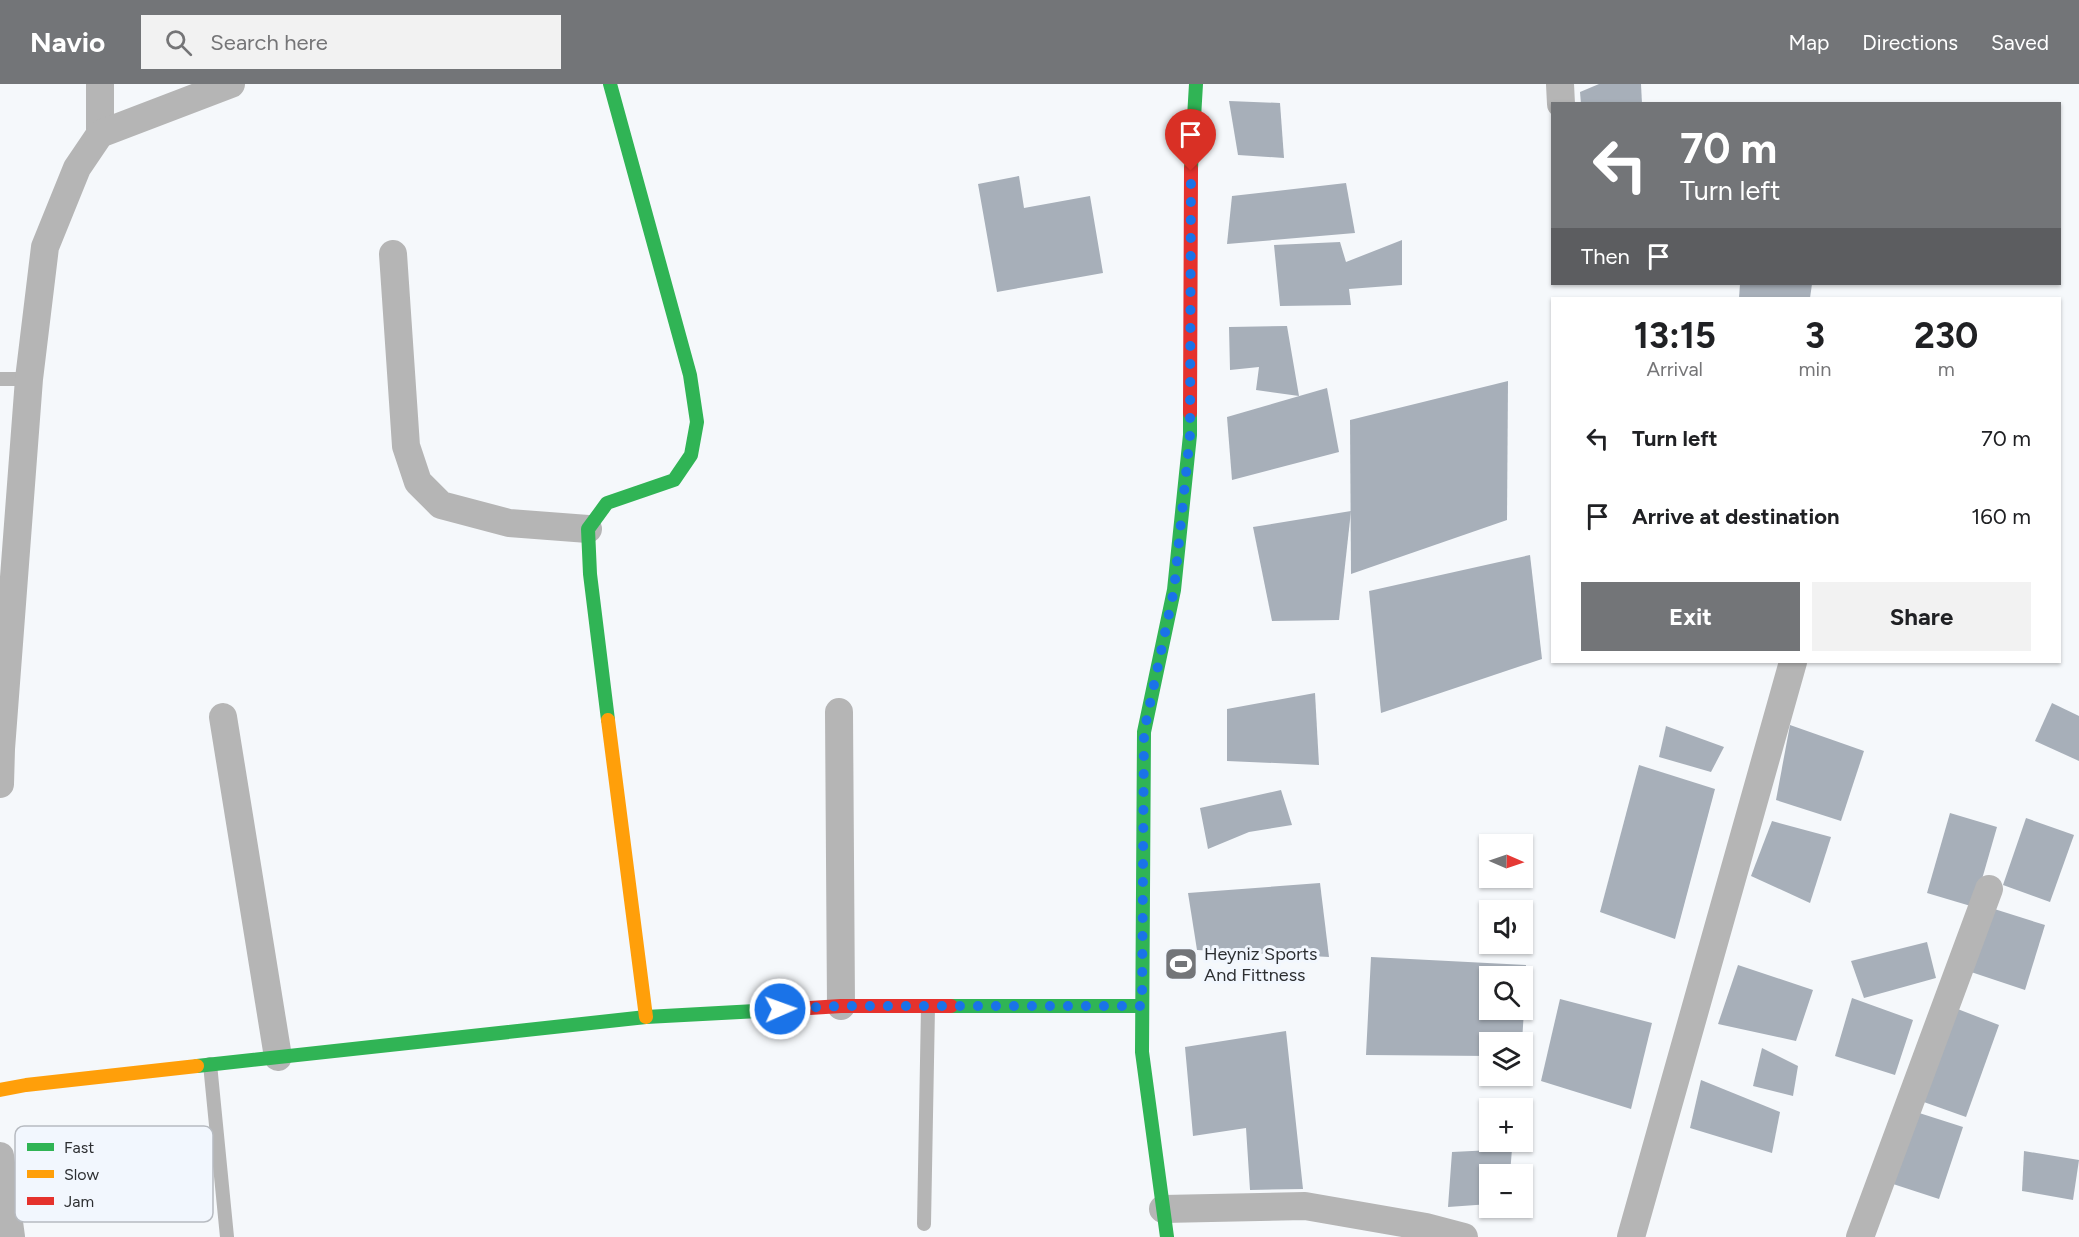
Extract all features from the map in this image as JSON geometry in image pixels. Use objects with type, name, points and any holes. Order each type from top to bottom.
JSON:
[{"type":"street","points":[[0,784],[6,595],[45,247],[77,168],[100,134],[100,84]]},
{"type":"street","points":[[100,134],[231,84]]},
{"type":"street","points":[[610,84],[690,375],[697,422],[692,455],[674,480],[607,503],[588,529],[590,574],[646,1017]]},
{"type":"street","points":[[1167,1237],[1142,1052],[1144,732],[1174,590],[1190,435],[1191,171],[1196,84]]},
{"type":"street","points":[[1560,84],[1561,102]]},
{"type":"street","points":[[393,254],[406,446],[418,482],[441,505],[508,523],[588,529]]},
{"type":"street","points":[[1631,1237],[1793,663]]},
{"type":"street","points":[[839,712],[841,1006]]},
{"type":"street","points":[[223,717],[278,1057]]},
{"type":"street","points":[[1860,1237],[1989,889]]},
{"type":"street","points":[[0,1090],[26,1085],[646,1017],[841,1006],[1142,1006]]},
{"type":"street","points":[[0,1156],[11,1237]]},
{"type":"street","points":[[1163,1209],[1305,1206],[1426,1227],[1464,1237]]},
{"type":"lane","points":[[0,379],[29,379]]},
{"type":"lane","points":[[924,1224],[928,1007]]},
{"type":"lane","points":[[210,1065],[226,1237]]},
{"type":"building","points":[[1599,84],[1641,84],[1642,102],[1581,102],[1580,92]]},
{"type":"building","points":[[1229,101],[1280,103],[1284,158],[1238,155]]},
{"type":"building","points":[[1019,176],[1024,208],[1090,196],[1103,273],[997,292],[978,184]]},
{"type":"building","points":[[1346,183],[1355,233],[1227,244],[1232,196]]},
{"type":"building","points":[[1402,240],[1402,285],[1349,289],[1351,305],[1280,306],[1274,245],[1340,242],[1346,262]]},
{"type":"building","points":[[1740,285],[1812,285],[1810,297],[1739,297]]},
{"type":"building","points":[[1287,326],[1299,396],[1256,390],[1259,367],[1230,370],[1229,327]]},
{"type":"building","points":[[1508,381],[1507,520],[1351,574],[1350,420]]},
{"type":"building","points":[[1327,388],[1339,452],[1232,480],[1227,417]]},
{"type":"building","points":[[1351,511],[1339,620],[1272,621],[1253,527]]},
{"type":"building","points":[[1530,555],[1542,659],[1381,713],[1369,591]]},
{"type":"building","points":[[1315,693],[1319,765],[1227,761],[1227,709]]},
{"type":"building","points":[[2052,703],[2079,716],[2079,761],[2035,741]]},
{"type":"building","points":[[1790,725],[1864,751],[1841,821],[1776,800]]},
{"type":"building","points":[[1666,726],[1724,747],[1711,772],[1659,757]]},
{"type":"building","points":[[1639,765],[1715,789],[1675,939],[1600,912]]},
{"type":"building","points":[[1281,790],[1292,825],[1249,832],[1208,849],[1200,808]]},
{"type":"building","points":[[1950,813],[1997,827],[1974,907],[1927,893]]},
{"type":"building","points":[[2026,818],[2074,835],[2050,902],[2003,885]]},
{"type":"building","points":[[1772,821],[1831,837],[1810,903],[1751,876]]},
{"type":"building","points":[[1320,883],[1329,957],[1197,950],[1188,893]]},
{"type":"building","points":[[1988,907],[2045,925],[2025,990],[1968,971]]},
{"type":"building","points":[[1927,942],[1936,978],[1864,998],[1851,961]]},
{"type":"building","points":[[1371,957],[1526,965],[1479,966],[1479,1020],[1523,1020],[1523,1032],[1479,1032],[1479,1056],[1366,1055]]},
{"type":"building","points":[[1738,965],[1813,990],[1796,1041],[1718,1024]]},
{"type":"building","points":[[1852,998],[1913,1020],[1895,1075],[1835,1056]]},
{"type":"building","points":[[1560,999],[1652,1023],[1631,1109],[1541,1081]]},
{"type":"building","points":[[1955,1008],[1999,1025],[1966,1117],[1921,1101]]},
{"type":"building","points":[[1286,1031],[1303,1189],[1250,1190],[1246,1128],[1193,1136],[1185,1047]]},
{"type":"building","points":[[1762,1048],[1798,1066],[1793,1096],[1753,1086]]},
{"type":"building","points":[[1701,1080],[1780,1112],[1772,1153],[1690,1128]]},
{"type":"building","points":[[1913,1111],[1963,1127],[1939,1199],[1890,1183]]},
{"type":"building","points":[[2024,1151],[2079,1160],[2073,1200],[2022,1191]]},
{"type":"building","points":[[1452,1152],[1512,1152],[1511,1164],[1479,1164],[1479,1205],[1448,1207]]},
{"type":"traffic: fast","points":[[608,720],[590,574],[588,529],[607,503],[674,480],[691,455],[697,422],[690,375],[610,84]]},
{"type":"traffic: fast","points":[[1191,168],[1196,84]]},
{"type":"traffic: fast","points":[[1167,1237],[1142,1052],[1144,732],[1174,590],[1190,435],[1190,413]]},
{"type":"traffic: fast","points":[[951,1006],[1142,1006]]},
{"type":"traffic: fast","points":[[197,1066],[646,1017],[794,1009]]},
{"type":"traffic: slow","points":[[608,720],[646,1017]]},
{"type":"traffic: slow","points":[[0,1090],[26,1085],[197,1066]]},
{"type":"traffic: jam","points":[[1190,413],[1191,168]]},
{"type":"traffic: jam","points":[[794,1009],[841,1006],[951,1006]]},
{"type":"place","name":"Heyniz Sports And Fittness","points":[[1181,964]]},
{"type":"route","points":[[780,1009],[841,1006],[1142,1006],[1144,732],[1174,590],[1190,435],[1191,171]]}]
